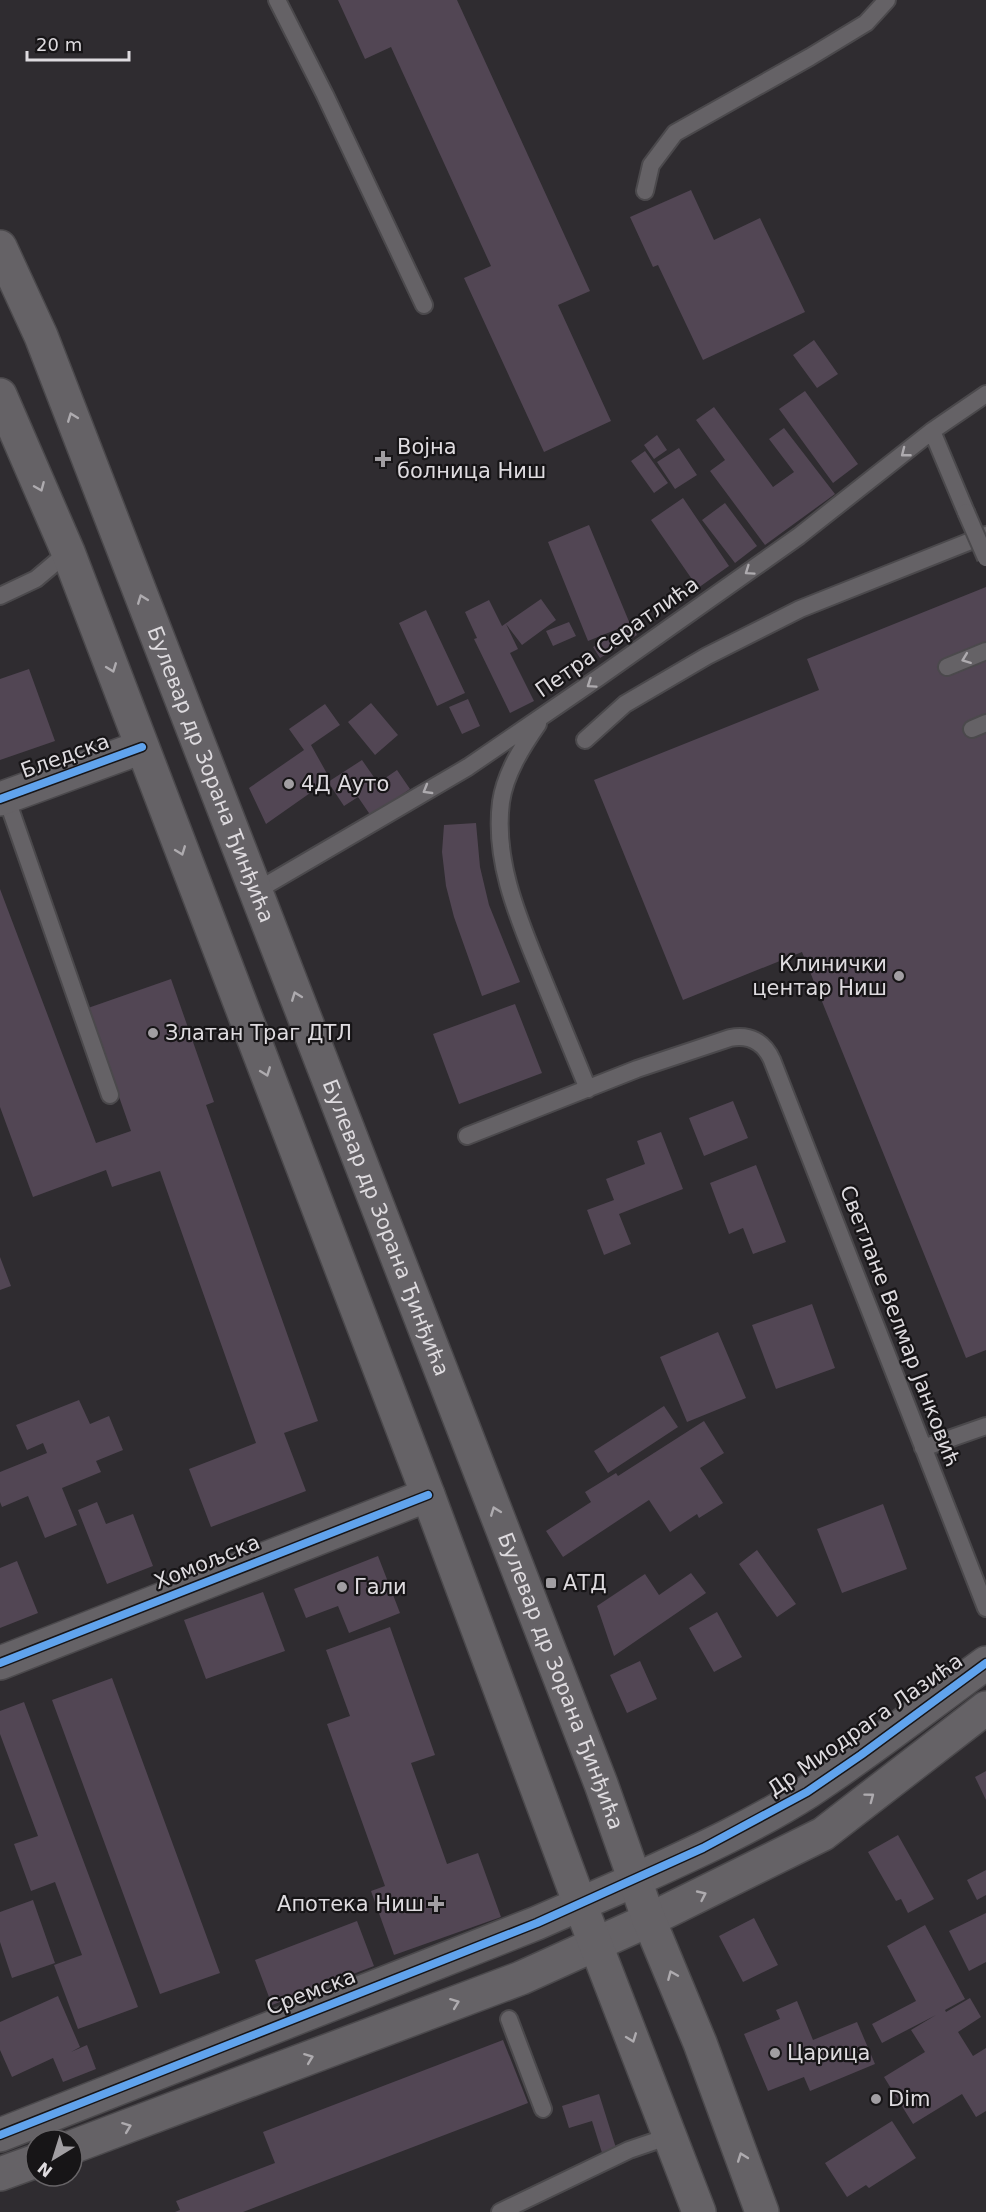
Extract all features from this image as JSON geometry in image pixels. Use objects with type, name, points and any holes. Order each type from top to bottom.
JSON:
[{"type":"main road","name":"Булевар др Зорана Ђинђића","points":[[0,247],[42,336],[601,1784],[649,1920],[700,2043],[762,2212]]},
{"type":"main road","points":[[0,395],[68,552],[428,1495],[595,1944],[699,2212]]},
{"type":"main road","name":"Бледска","points":[[3,798],[142,747]]},
{"type":"main road","name":"Хомољска","points":[[0,1663],[428,1495]]},
{"type":"main road","name":"Др Миодрага Лазића","points":[[635,1880],[721,1840],[807,1792],[986,1663]]},
{"type":"main road","points":[[84,2142],[521,1978],[649,1920],[823,1834],[986,1708]]},
{"type":"main road","name":"Сремска","points":[[0,2135],[526,1928],[635,1880]]},
{"type":"main road","points":[[0,2174],[24,2165]]},
{"type":"lane","points":[[277,0],[325,95],[424,305]]},
{"type":"lane","points":[[645,190],[651,165],[675,134],[810,57],[866,22],[887,0]]},
{"type":"lane","name":"Петра Сератлића","points":[[256,891],[468,767],[546,714],[799,536],[932,432],[986,394]]},
{"type":"lane","points":[[932,432],[986,558]]},
{"type":"lane","points":[[585,740],[625,704],[707,656],[800,609],[986,535]]},
{"type":"lane","points":[[0,596],[36,579],[68,552]]},
{"type":"lane","points":[[947,666],[986,651]]},
{"type":"lane","points":[[467,1136],[588,1089],[518,916],[503,861],[501,803],[505,787],[525,743],[546,714]]},
{"type":"lane","points":[[3,798],[110,1095]]},
{"type":"lane","name":"Светлане Велмар Јанковић","points":[[588,1089],[637,1069],[739,1036],[752,1038],[764,1045],[772,1060],[986,1608]]},
{"type":"lane","points":[[923,1448],[986,1426]]},
{"type":"lane","points":[[509,2019],[543,2109]]},
{"type":"lane","points":[[500,2212],[629,2150],[670,2136]]},
{"type":"building","points":[[338,0],[457,0],[590,291],[558,305],[611,421],[544,452],[464,278],[491,266],[391,47],[365,59]]},
{"type":"building","points":[[691,190],[714,240],[760,218],[805,312],[703,360],[658,265],[653,267],[630,217]]},
{"type":"building","points":[[814,340],[838,374],[817,388],[793,355]]},
{"type":"building","points":[[805,391],[858,464],[833,483],[779,409]]},
{"type":"building","points":[[714,407],[773,487],[794,472],[769,439],[784,428],[835,494],[765,545],[710,471],[725,460],[696,420]]},
{"type":"building","points":[[657,435],[667,450],[654,459],[644,445]]},
{"type":"building","points":[[679,448],[697,475],[675,489],[657,462]]},
{"type":"building","points":[[645,451],[668,483],[654,493],[631,461]]},
{"type":"building","points":[[683,498],[729,566],[698,588],[651,520]]},
{"type":"building","points":[[725,503],[757,546],[735,563],[702,520]]},
{"type":"building","points":[[589,525],[630,624],[588,641],[548,542]]},
{"type":"building","name":"Клинички центар Ниш","points":[[986,587],[986,1350],[966,1358],[802,952],[683,1000],[594,780],[819,690],[807,659]]},
{"type":"building","points":[[541,599],[556,620],[522,645],[506,624],[518,649],[510,653],[534,701],[510,713],[474,639],[477,638],[465,612],[489,600],[502,626]]},
{"type":"building","points":[[426,610],[465,693],[437,706],[399,623]]},
{"type":"building","points":[[569,622],[576,636],[553,646],[546,631]]},
{"type":"building","points":[[630,624],[637,635],[600,658],[593,647]]},
{"type":"building","points":[[29,669],[55,741],[0,760],[0,679]]},
{"type":"building","points":[[468,699],[480,726],[462,734],[449,707]]},
{"type":"building","points":[[371,703],[398,735],[375,755],[348,722]]},
{"type":"building","name":"4Д Ауто","points":[[325,704],[340,725],[311,745],[330,779],[266,824],[249,788],[304,750],[289,729]]},
{"type":"building","points":[[362,760],[378,783],[397,770],[410,789],[371,816],[358,797],[344,806],[328,782]]},
{"type":"building","points":[[476,823],[480,867],[489,905],[520,982],[482,996],[454,917],[446,886],[442,852],[444,825]]},
{"type":"building","points":[[0,889],[96,1143],[131,1131],[88,1008],[171,979],[214,1102],[206,1105],[318,1421],[284,1433],[306,1491],[211,1527],[189,1469],[256,1443],[160,1171],[112,1187],[106,1170],[33,1197],[0,1107]]},
{"type":"building","points":[[515,1004],[542,1073],[459,1104],[433,1034]]},
{"type":"building","points":[[733,1101],[748,1138],[704,1156],[689,1118]]},
{"type":"building","points":[[661,1132],[683,1189],[619,1214],[631,1244],[604,1255],[587,1210],[614,1200],[606,1179],[645,1164],[637,1141]]},
{"type":"building","points":[[756,1165],[786,1242],[753,1254],[743,1228],[729,1234],[710,1183]]},
{"type":"building","points":[[0,1257],[11,1286],[0,1290]]},
{"type":"building","points":[[812,1304],[835,1368],[776,1389],[752,1325]]},
{"type":"building","points":[[718,1332],[746,1398],[687,1422],[660,1357]]},
{"type":"building","points":[[79,1400],[90,1424],[109,1416],[123,1450],[96,1461],[101,1472],[62,1488],[77,1525],[45,1538],[28,1496],[2,1507],[0,1472],[47,1453],[43,1443],[27,1450],[16,1425]]},
{"type":"building","points":[[664,1406],[678,1427],[608,1473],[594,1451]]},
{"type":"building","points":[[704,1421],[724,1453],[700,1468],[723,1503],[699,1518],[697,1514],[670,1532],[649,1500],[563,1557],[546,1531],[591,1502],[585,1492],[616,1473],[618,1476]]},
{"type":"building","points":[[97,1502],[106,1524],[133,1514],[153,1566],[107,1584],[78,1510]]},
{"type":"building","points":[[883,1504],[907,1569],[842,1593],[817,1529]]},
{"type":"building","points":[[757,1550],[796,1604],[777,1617],[739,1564]]},
{"type":"building","name":"Гали","points":[[378,1556],[400,1613],[349,1633],[338,1606],[306,1618],[294,1589]]},
{"type":"building","points":[[17,1561],[38,1613],[0,1628],[0,1568]]},
{"type":"building","points":[[691,1573],[706,1593],[614,1656],[597,1606],[645,1574],[659,1595]]},
{"type":"building","points":[[263,1592],[285,1651],[206,1679],[184,1620]]},
{"type":"building","points":[[717,1612],[742,1657],[714,1672],[689,1628]]},
{"type":"building","points":[[390,1627],[435,1755],[411,1763],[447,1864],[478,1853],[501,1917],[394,1955],[371,1891],[385,1886],[327,1724],[350,1716],[326,1650]]},
{"type":"building","points":[[640,1661],[657,1699],[627,1713],[610,1675]]},
{"type":"building","points":[[112,1678],[220,1973],[160,1994],[52,1700]]},
{"type":"building","points":[[24,1702],[138,2007],[78,2029],[54,1965],[82,1955],[55,1882],[31,1891],[14,1844],[38,1836],[0,1734],[0,1711]]},
{"type":"building","points":[[986,1771],[986,1800],[975,1777]]},
{"type":"building","points":[[898,1835],[934,1899],[908,1913],[901,1899],[896,1901],[868,1852]]},
{"type":"building","points":[[986,1870],[986,1895],[977,1900],[967,1880]]},
{"type":"building","points":[[33,1900],[55,1963],[12,1978],[0,1942],[0,1912]]},
{"type":"building","points":[[986,1913],[986,1962],[969,1971],[949,1931]]},
{"type":"building","points":[[754,1918],[778,1965],[743,1982],[719,1936]]},
{"type":"building","points":[[357,1921],[374,1966],[272,2005],[255,1960]]},
{"type":"building","points":[[925,1925],[965,1999],[945,2010],[946,2012],[970,1998],[981,2017],[958,2032],[973,2056],[986,2048],[986,2111],[976,2117],[962,2094],[913,2124],[884,2077],[925,2052],[911,2030],[936,2015],[882,2043],[872,2024],[916,2001],[887,1946]]},
{"type":"building","points":[[58,1996],[80,2047],[71,2052],[87,2045],[96,2069],[63,2082],[53,2058],[12,2077],[0,2050],[0,2022]]},
{"type":"building","points":[[797,2001],[813,2040],[857,2022],[875,2064],[810,2091],[804,2077],[768,2091],[744,2034],[780,2019],[776,2010]]},
{"type":"building","points":[[503,2040],[528,2103],[243,2212],[175,2212],[180,2210],[176,2201],[275,2163],[263,2132]]},
{"type":"building","points":[[599,2094],[617,2151],[603,2156],[592,2121],[569,2128],[562,2106]]},
{"type":"building","points":[[892,2121],[916,2158],[869,2188],[866,2185],[847,2197],[825,2163]]},
{"type":"cycle path","points":[[0,799],[142,747]]},
{"type":"cycle path","points":[[0,1663],[428,1495]]},
{"type":"cycle path","points":[[0,2135],[537,1923],[703,1848],[807,1792],[986,1663]]},
{"type":"place","name":"Војна болница Ниш","points":[[383,459]]},
{"type":"place","name":"4Д Ауто","points":[[289,784]]},
{"type":"place","name":"Клинички центар Ниш","points":[[899,976]]},
{"type":"place","name":"Златан Траг ДТЛ","points":[[153,1033]]},
{"type":"place","name":"АТД","points":[[551,1583]]},
{"type":"place","name":"Гали","points":[[342,1587]]},
{"type":"place","name":"Апотека Ниш","points":[[436,1904]]},
{"type":"place","name":"Царица","points":[[775,2053]]},
{"type":"place","name":"Dim","points":[[876,2099]]}]
